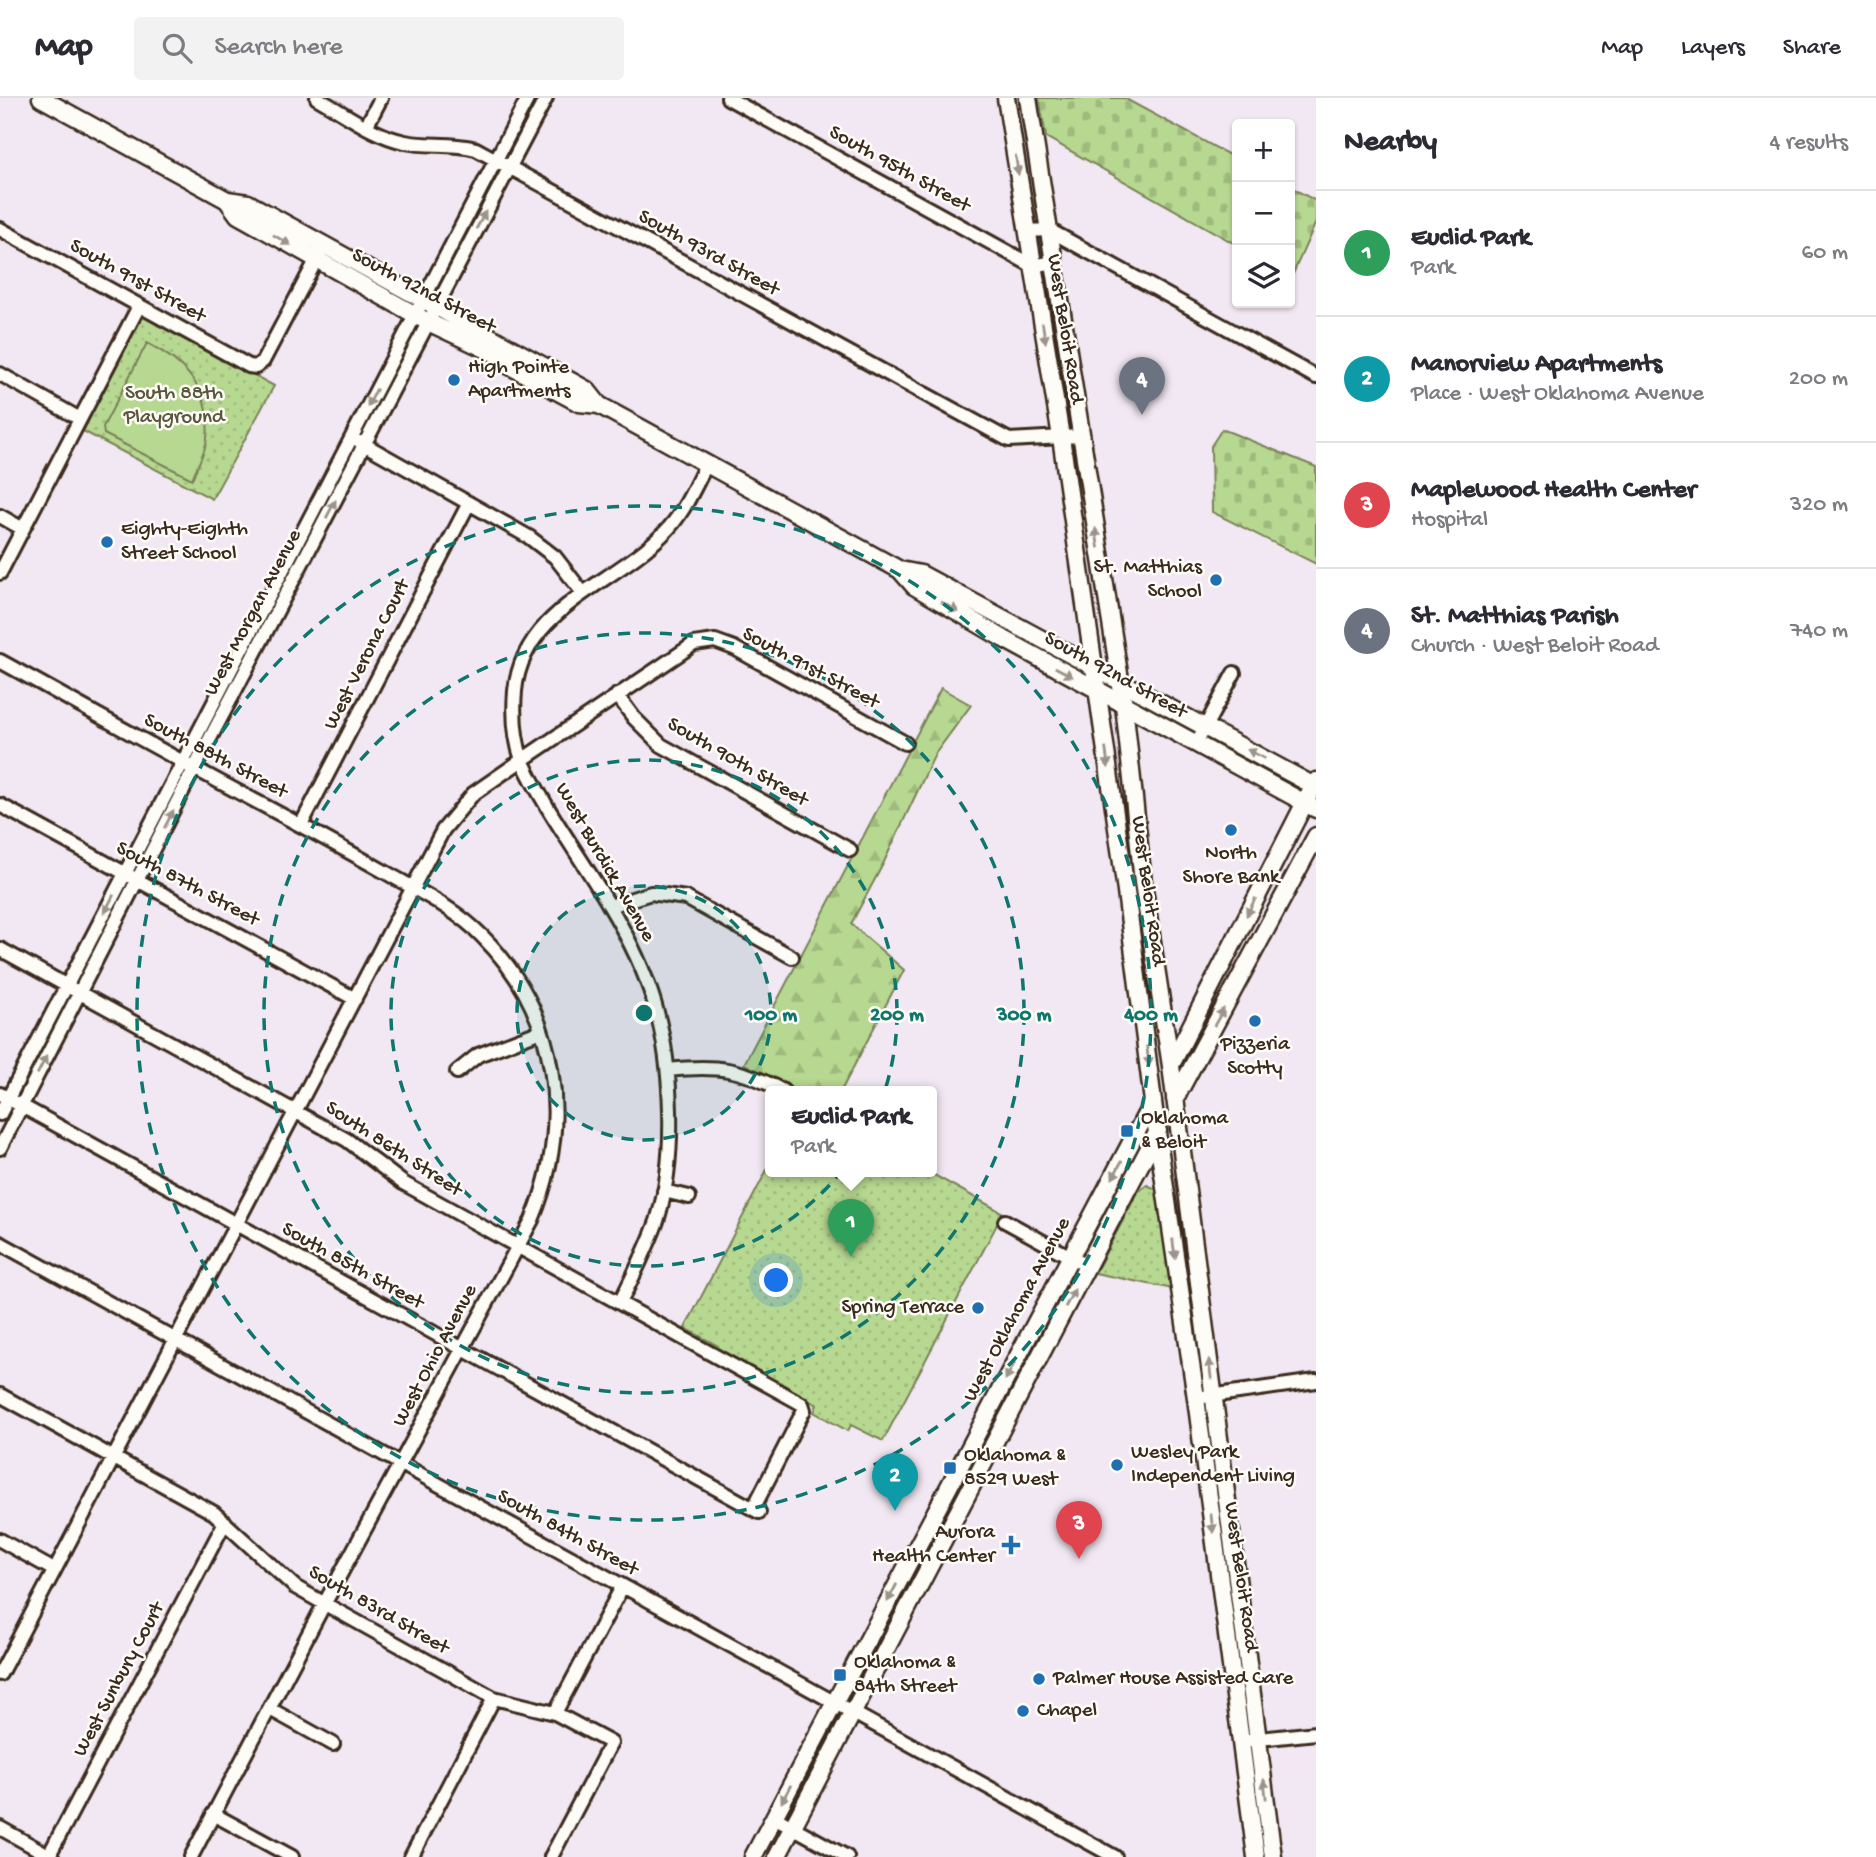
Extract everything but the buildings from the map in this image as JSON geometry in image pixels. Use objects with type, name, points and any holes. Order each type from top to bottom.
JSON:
[{"type":"main road","name":"South 92nd Street","points":[[41,98],[227,200],[248,203],[325,245],[426,311]]},
{"type":"main road","name":"West Beloit Road","points":[[1006,98],[1061,437],[1094,667],[1196,1398],[1256,1857]]},
{"type":"main road","name":"West Beloit Road","points":[[1028,98],[1125,705],[1143,882],[1171,1066],[1273,1857]]},
{"type":"main road","name":"South 92nd Street","points":[[227,200],[238,215],[316,260],[587,390],[599,405],[900,570],[921,574],[1315,784]]},
{"type":"main road","name":"South 92nd Street","points":[[900,570],[914,586],[1310,806]]},
{"type":"main road","points":[[1061,649],[1081,642],[1088,629]]},
{"type":"main road","name":"West Oklahoma Avenue","points":[[753,1857],[1154,1101],[1200,1009],[1310,806],[1315,784]]},
{"type":"main road","name":"West Oklahoma Avenue","points":[[777,1857],[1316,836]]},
{"type":"main road","points":[[1164,1019],[1170,1025],[1183,1027],[1200,1009]]},
{"type":"main road","points":[[1122,1200],[1145,1181],[1157,1182],[1166,1193]]},
{"type":"street","name":"South 93rd Street","points":[[317,98],[399,141],[461,145],[509,166],[993,433],[1009,440],[1081,436]]},
{"type":"street","points":[[367,125],[381,98]]},
{"type":"street","name":"West Morgan Avenue","points":[[0,1114],[4,1096],[67,986],[125,873],[278,610],[365,445],[404,368],[451,247],[528,98]]},
{"type":"street","name":"West Morgan Avenue","points":[[0,1148],[138,880],[265,604],[351,438],[391,362],[463,254],[546,98]]},
{"type":"street","name":"South 95th Street","points":[[728,98],[1033,266]]},
{"type":"street","name":"South 91st Street","points":[[0,229],[248,366],[256,367],[263,361],[316,260]]},
{"type":"street","points":[[1027,231],[1049,230],[1316,377]]},
{"type":"street","points":[[316,260],[325,245]]},
{"type":"street","points":[[451,247],[463,254]]},
{"type":"street","points":[[1033,266],[1054,262]]},
{"type":"street","points":[[0,573],[139,306]]},
{"type":"street","points":[[391,362],[404,368]]},
{"type":"street","points":[[0,374],[80,419]]},
{"type":"street","points":[[351,438],[529,537],[567,570],[583,593]]},
{"type":"street","name":"West Burdick Avenue","points":[[620,1303],[657,1220],[664,1191],[671,1130],[669,1070],[663,1031],[637,956],[522,760],[514,733],[513,708],[521,663],[532,642],[551,618],[644,552],[666,532],[680,514],[706,465]]},
{"type":"street","name":"West Verona Court","points":[[301,825],[469,503]]},
{"type":"street","points":[[0,516],[23,529]]},
{"type":"street","points":[[265,604],[278,610]]},
{"type":"street","name":"South 91st Street","points":[[617,695],[694,644],[715,641],[734,648],[905,743]]},
{"type":"street","name":"South 88th Street","points":[[0,661],[412,887]]},
{"type":"street","points":[[1196,744],[1234,673]]},
{"type":"street","points":[[0,1674],[412,887],[452,817],[473,794],[617,695]]},
{"type":"street","name":"South 90th Street","points":[[617,695],[634,719],[661,745],[850,850]]},
{"type":"street","name":"South 87th Street","points":[[0,805],[355,999]]},
{"type":"street","name":"West Ohio Avenue","points":[[191,1857],[542,1197],[552,1150],[556,1097],[552,1066],[531,1004],[514,976],[482,935],[462,918],[412,887]]},
{"type":"street","points":[[610,906],[651,893],[686,898],[792,957]]},
{"type":"street","name":"South 86th Street","points":[[0,949],[296,1111],[347,1140],[403,1183],[802,1404],[804,1410],[756,1511]]},
{"type":"street","points":[[457,1072],[478,1055],[541,1031]]},
{"type":"street","points":[[669,1070],[703,1067],[739,1070],[773,1086]]},
{"type":"street","name":"South 85th Street","points":[[4,1096],[756,1511]]},
{"type":"street","points":[[664,1191],[689,1197]]},
{"type":"street","points":[[1005,1221],[1087,1266]]},
{"type":"street","name":"South 84th Street","points":[[0,1243],[1115,1857]]},
{"type":"street","points":[[1196,1398],[1316,1381]]},
{"type":"street","name":"South 83rd Street","points":[[0,1395],[214,1513],[295,1587],[494,1698],[555,1713],[611,1743],[551,1857]]},
{"type":"street","name":"West Sunbury Court","points":[[50,1856],[225,1522]]},
{"type":"street","points":[[0,1540],[54,1570]]},
{"type":"street","points":[[555,1713],[622,1587]]},
{"type":"street","points":[[411,1857],[494,1698]]},
{"type":"street","points":[[270,1709],[333,1744]]},
{"type":"street","points":[[1241,1741],[1316,1733]]},
{"type":"street","points":[[213,1814],[292,1857]]},
{"type":"street","points":[[774,1817],[847,1857]]},
{"type":"street","points":[[0,1828],[50,1856]]},
{"type":"green space","points":[[1039,98],[1124,98],[1232,156],[1232,242],[1046,137]]},
{"type":"green space","points":[[1295,190],[1316,201],[1316,222],[1295,269]]},
{"type":"green space","name":"South 88th Playground","points":[[143,314],[274,386],[212,499],[83,431]]},
{"type":"green space","points":[[147,343],[184,369],[194,380],[205,406],[206,443],[192,479],[104,434],[103,427]]},
{"type":"green space","points":[[1222,429],[1316,467],[1316,564],[1212,512],[1211,446]]},
{"type":"green space","points":[[941,688],[971,705],[935,754],[883,864],[851,924],[904,970],[844,1086],[787,1086],[744,1064]]},
{"type":"green space","points":[[765,1174],[765,1177],[937,1177],[1003,1213],[883,1441],[851,1425],[848,1431],[814,1412],[817,1405],[685,1328]]},
{"type":"green space","points":[[1147,1185],[1158,1190],[1173,1289],[1095,1273],[1138,1192]]},
{"type":"place","name":"High Pointe Apartments","points":[[454,380]]},
{"type":"place","name":"St. Matthias Parish","points":[[1142,415]]},
{"type":"place","name":"Eighty-Eighth Street School","points":[[107,542]]},
{"type":"place","name":"St. Matthias School","points":[[1216,580]]},
{"type":"place","name":"North Shore Bank","points":[[1231,830]]},
{"type":"place","name":"Pizzeria Scotty","points":[[1255,1021]]},
{"type":"place","name":"Oklahoma & Beloit","points":[[1127,1131]]},
{"type":"place","name":"Euclid Park","points":[[851,1257]]},
{"type":"place","name":"Spring Terrace","points":[[978,1308]]},
{"type":"place","name":"Wesley Park Independent Living","points":[[1117,1465]]},
{"type":"place","name":"Oklahoma & 8529 West","points":[[950,1468]]},
{"type":"place","name":"Manorview Apartments","points":[[895,1511]]},
{"type":"place","name":"Aurora Health Center","points":[[1011,1545]]},
{"type":"place","name":"Maplewood Health Center","points":[[1079,1559]]},
{"type":"place","name":"Oklahoma & 84th Street","points":[[840,1675]]},
{"type":"place","name":"Palmer House Assisted Care","points":[[1039,1679]]},
{"type":"place","name":"Chapel","points":[[1023,1711]]}]
